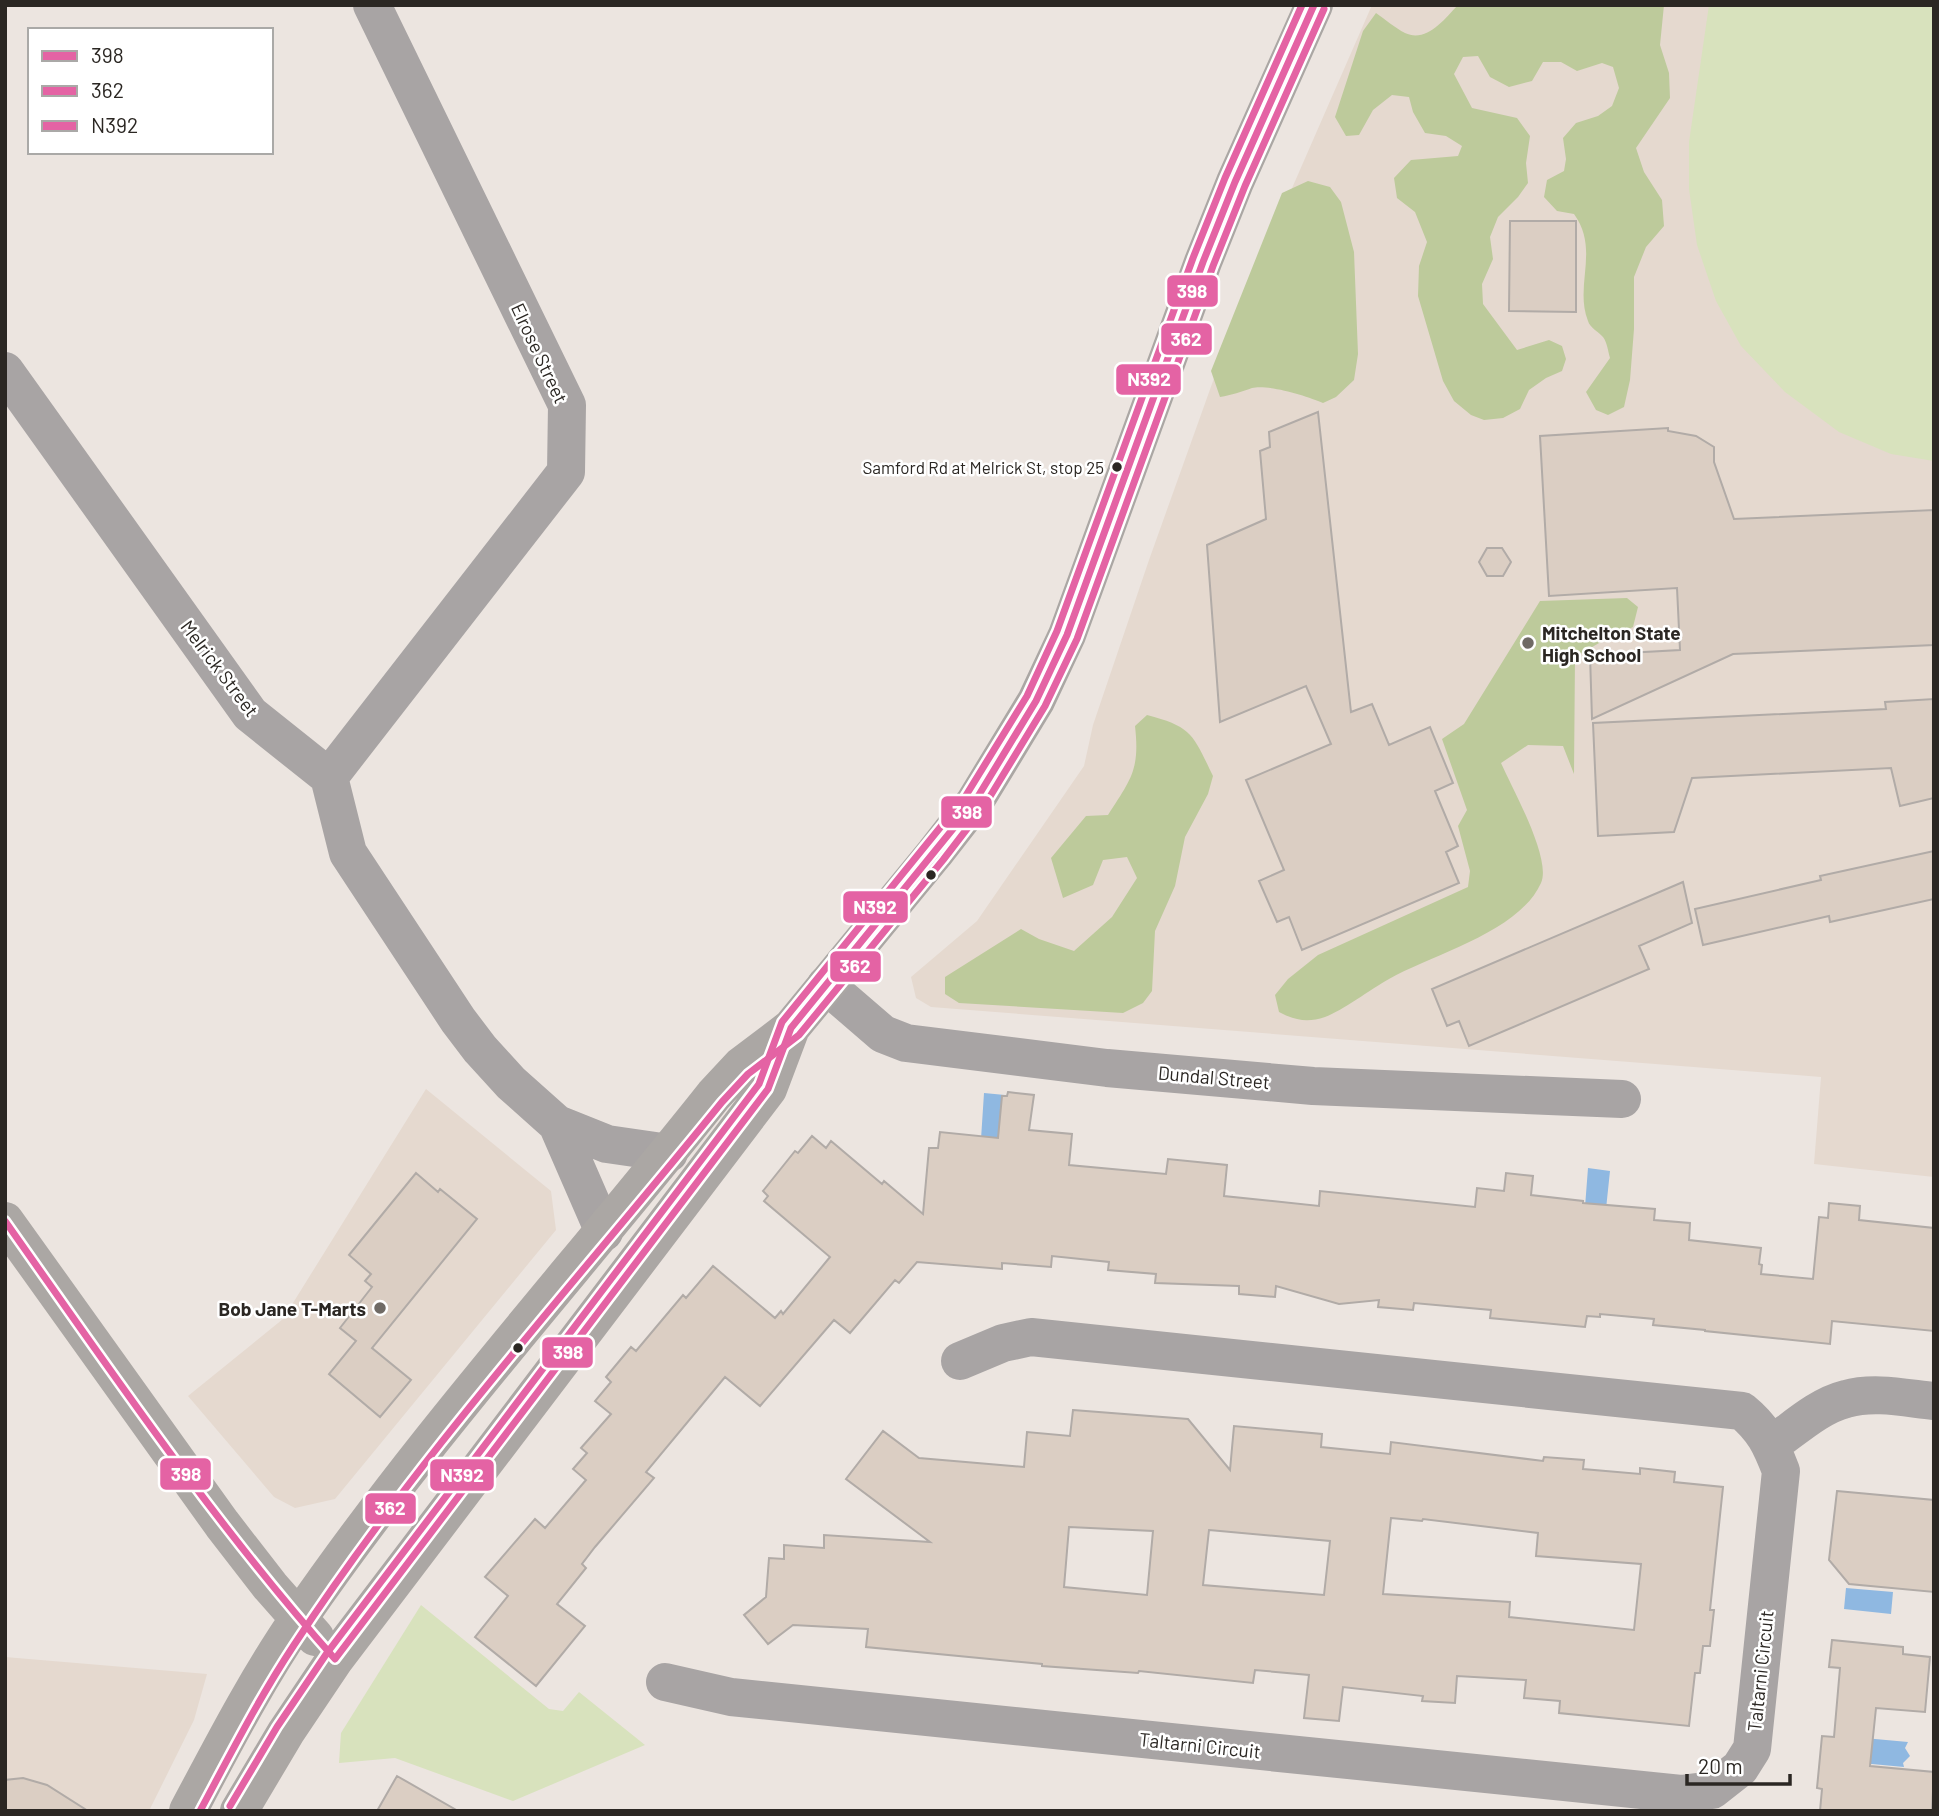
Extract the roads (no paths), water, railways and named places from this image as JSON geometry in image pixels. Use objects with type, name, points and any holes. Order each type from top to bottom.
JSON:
[{"type":"main road","points":[[188,1811],[225,1741],[298,1619],[403,1478],[741,1066],[791,1028],[974,803],[1036,701],[1067,635],[1203,262],[1235,182],[1314,5]]},
{"type":"main road","points":[[239,1811],[286,1732],[335,1660],[768,1089],[791,1028]]},
{"type":"main road","points":[[5,1220],[194,1486],[298,1619],[335,1660]]},
{"type":"street","name":"Elrose Street","points":[[329,777],[566,472],[566,405],[372,5]]},
{"type":"street","name":"Melrick Street","points":[[5,371],[250,714],[329,777]]},
{"type":"street","points":[[329,777],[348,853],[458,1020],[511,1083],[557,1124],[607,1144],[669,1153]]},
{"type":"street","name":"Dundal Street","points":[[826,985],[883,1034],[906,1043],[1107,1068],[1313,1086],[1622,1099]]},
{"type":"street","points":[[557,1124],[604,1232]]},
{"type":"street","name":"Taltarni Circuit","points":[[665,1682],[731,1697],[1681,1794],[1712,1790],[1740,1768],[1752,1749],[1781,1471],[1758,1424],[1742,1411],[1031,1337],[1003,1343],[960,1361]]},
{"type":"street","points":[[1770,1445],[1823,1408],[1846,1399],[1883,1395],[1934,1401]]},
{"type":"water","points":[[984,1093],[1005,1095],[1001,1140],[981,1139]]},
{"type":"water","points":[[1588,1168],[1610,1171],[1606,1209],[1585,1207]]},
{"type":"water","points":[[1846,1588],[1893,1592],[1891,1614],[1844,1609]]},
{"type":"water","points":[[1864,1738],[1908,1742],[1905,1748],[1910,1756],[1903,1763],[1904,1767],[1861,1763]]},
{"type":"place","name":"Samford Rd at Melrick St, stop 25","points":[[1117,467]]},
{"type":"place","name":"Mitchelton State High School","points":[[1528,643]]},
{"type":"place","name":"Bob Jane T-Marts","points":[[380,1308]]}]
